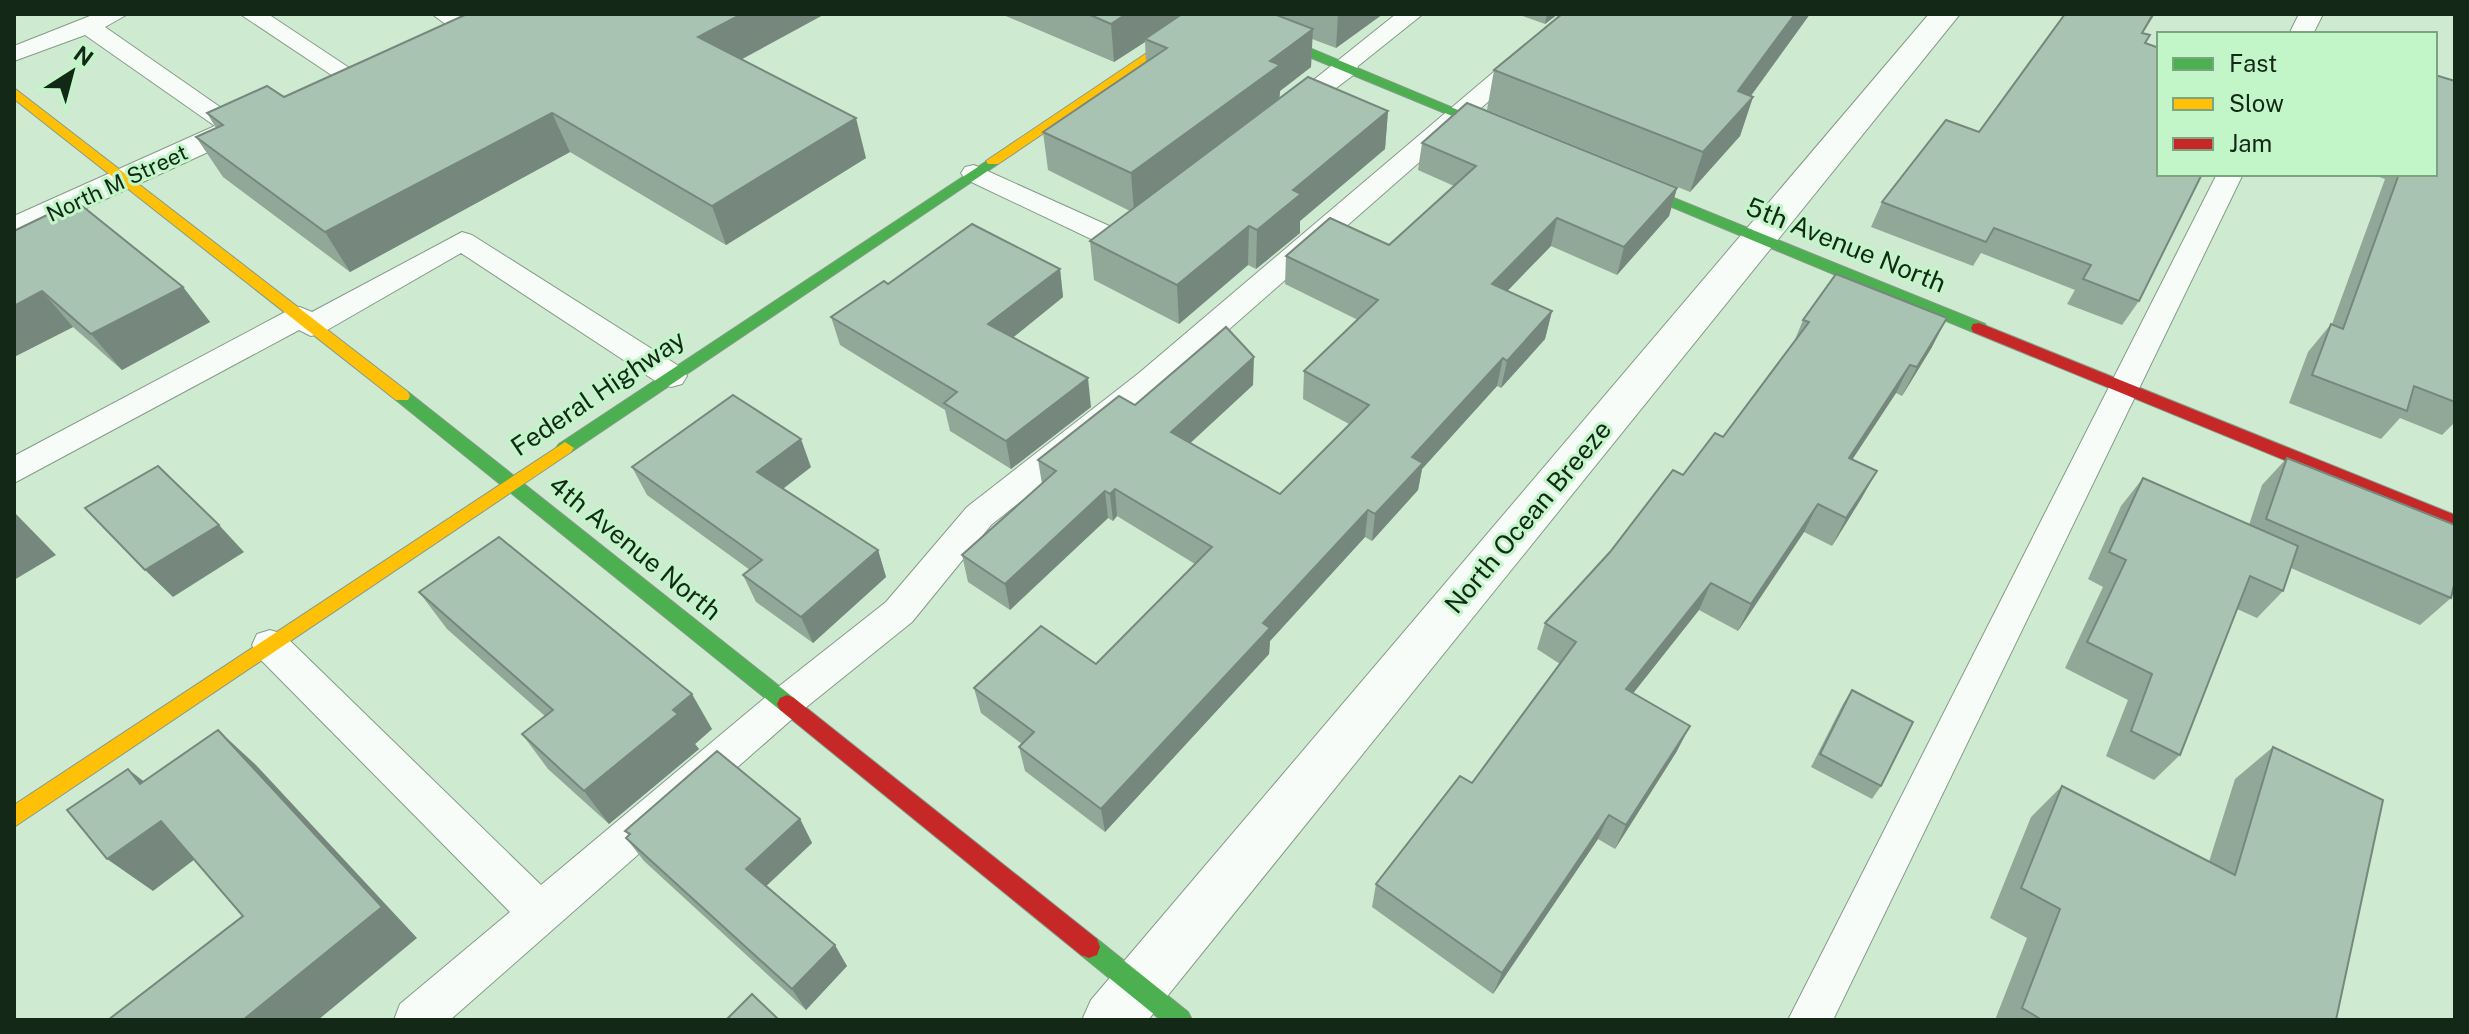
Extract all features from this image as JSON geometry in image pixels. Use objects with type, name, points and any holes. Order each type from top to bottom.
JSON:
[{"type":"street","points":[[1215,14],[1531,143]]},
{"type":"street","name":"Federal Highway","points":[[14,817],[1215,14]]},
{"type":"street","name":"North Ocean Breeze","points":[[1111,1020],[1945,14]]},
{"type":"street","name":"4th Avenue North","points":[[14,92],[512,482],[1180,1020]]},
{"type":"street","name":"North M Street","points":[[14,230],[277,108]]},
{"type":"street","name":"5th Avenue North","points":[[1603,173],[2455,523]]},
{"type":"lane","points":[[14,54],[116,14]]},
{"type":"lane","points":[[252,14],[348,75]]},
{"type":"lane","points":[[1268,128],[1411,14]]},
{"type":"lane","points":[[416,1020],[786,702],[899,612],[979,516],[1150,381],[1576,14]]},
{"type":"lane","points":[[2302,32],[2311,14]]},
{"type":"lane","points":[[88,26],[234,128]]},
{"type":"lane","points":[[974,173],[1118,241],[1156,212]]},
{"type":"lane","points":[[1810,1020],[2229,176]]},
{"type":"lane","points":[[14,471],[462,241],[671,376]]},
{"type":"lane","points":[[270,645],[540,913]]},
{"type":"building","points":[[467,14],[742,14],[698,37],[856,118],[712,206],[552,113],[325,232],[196,137],[223,125],[207,113],[267,86],[284,97]]},
{"type":"building","points":[[1088,14],[1126,14],[1111,24]]},
{"type":"building","points":[[1182,14],[1274,14],[1313,29],[1270,61],[1280,65],[1131,173],[1043,132],[1167,48],[1145,39]]},
{"type":"building","points":[[1562,14],[1795,14],[1738,91],[1753,97],[1703,152],[1494,70]]},
{"type":"building","points":[[2065,14],[2153,14],[2142,33],[2150,35],[2145,43],[2157,47],[2157,176],[2201,176],[2139,301],[2083,279],[2091,265],[1994,228],[1986,242],[1882,202],[1946,120],[1979,132]]},
{"type":"building","points":[[2437,76],[2455,81],[2455,402],[2414,386],[2407,411],[2312,375],[2331,324],[2343,329],[2398,176],[2437,176]]},
{"type":"building","points":[[1308,77],[1388,111],[1293,190],[1301,194],[1257,230],[1249,226],[1177,285],[1090,241]]},
{"type":"building","points":[[1467,103],[1677,188],[1624,247],[1557,218],[1492,284],[1552,311],[1507,361],[1503,358],[1412,457],[1423,463],[1375,514],[1368,510],[1263,623],[1270,628],[1101,809],[1019,747],[1034,732],[974,688],[1041,626],[1096,664],[1212,547],[1115,489],[1110,494],[1105,491],[1005,584],[962,555],[1056,471],[1038,460],[1119,396],[1135,405],[1226,327],[1254,357],[1171,432],[1280,494],[1369,405],[1304,371],[1378,300],[1286,256],[1330,218],[1389,245],[1476,166],[1422,143]]},
{"type":"building","points":[[76,201],[183,287],[91,334],[42,291],[14,306],[14,231]]},
{"type":"building","points":[[972,224],[1060,269],[988,324],[1088,378],[1006,441],[944,403],[957,392],[831,317],[884,281],[888,284]]},
{"type":"building","points":[[1836,274],[1947,318],[1917,367],[1910,365],[1849,458],[1877,471],[1846,518],[1818,504],[1751,604],[1711,583],[1626,689],[1690,726],[1626,825],[1609,815],[1502,973],[1376,884],[1460,776],[1472,783],[1576,642],[1545,623],[1610,552],[1673,470],[1683,475],[1715,433],[1723,437],[1809,322],[1803,320]]},
{"type":"building","points":[[733,395],[801,439],[757,472],[878,550],[801,617],[743,575],[762,560],[632,467]]},
{"type":"building","points":[[2287,458],[2455,525],[2455,581],[2451,598],[2266,519]]},
{"type":"building","points":[[158,466],[219,525],[145,570],[85,508]]},
{"type":"building","points":[[2143,478],[2298,546],[2283,591],[2250,576],[2180,755],[2131,731],[2152,674],[2087,642],[2126,560],[2109,552]]},
{"type":"building","points":[[499,537],[692,694],[673,710],[678,714],[584,791],[522,734],[553,710],[419,592]]},
{"type":"building","points":[[1852,690],[1913,722],[1881,786],[1820,754]]},
{"type":"building","points":[[218,730],[382,907],[243,1020],[108,1020],[243,916],[161,821],[107,859],[67,810],[128,769],[140,784]]},
{"type":"building","points":[[2273,747],[2383,800],[2336,1020],[2042,1020],[2022,1008],[2060,909],[2021,888],[2062,786],[2235,875]]},
{"type":"building","points":[[717,751],[800,819],[746,869],[835,945],[792,989],[626,838],[630,834],[625,831]]},
{"type":"building","points":[[752,994],[779,1020],[726,1020]]},
{"type":"traffic: fast","points":[[1255,30],[1513,136]]},
{"type":"traffic: fast","points":[[565,448],[993,161]]},
{"type":"traffic: fast","points":[[1617,179],[1979,328]]},
{"type":"traffic: fast","points":[[402,396],[787,704]]},
{"type":"traffic: fast","points":[[1089,947],[1180,1020]]},
{"type":"traffic: slow","points":[[993,161],[1213,14]]},
{"type":"traffic: slow","points":[[14,92],[402,396]]},
{"type":"traffic: slow","points":[[14,817],[565,448]]},
{"type":"traffic: jam","points":[[1979,328],[2455,523]]},
{"type":"traffic: jam","points":[[787,704],[1089,947]]}]
